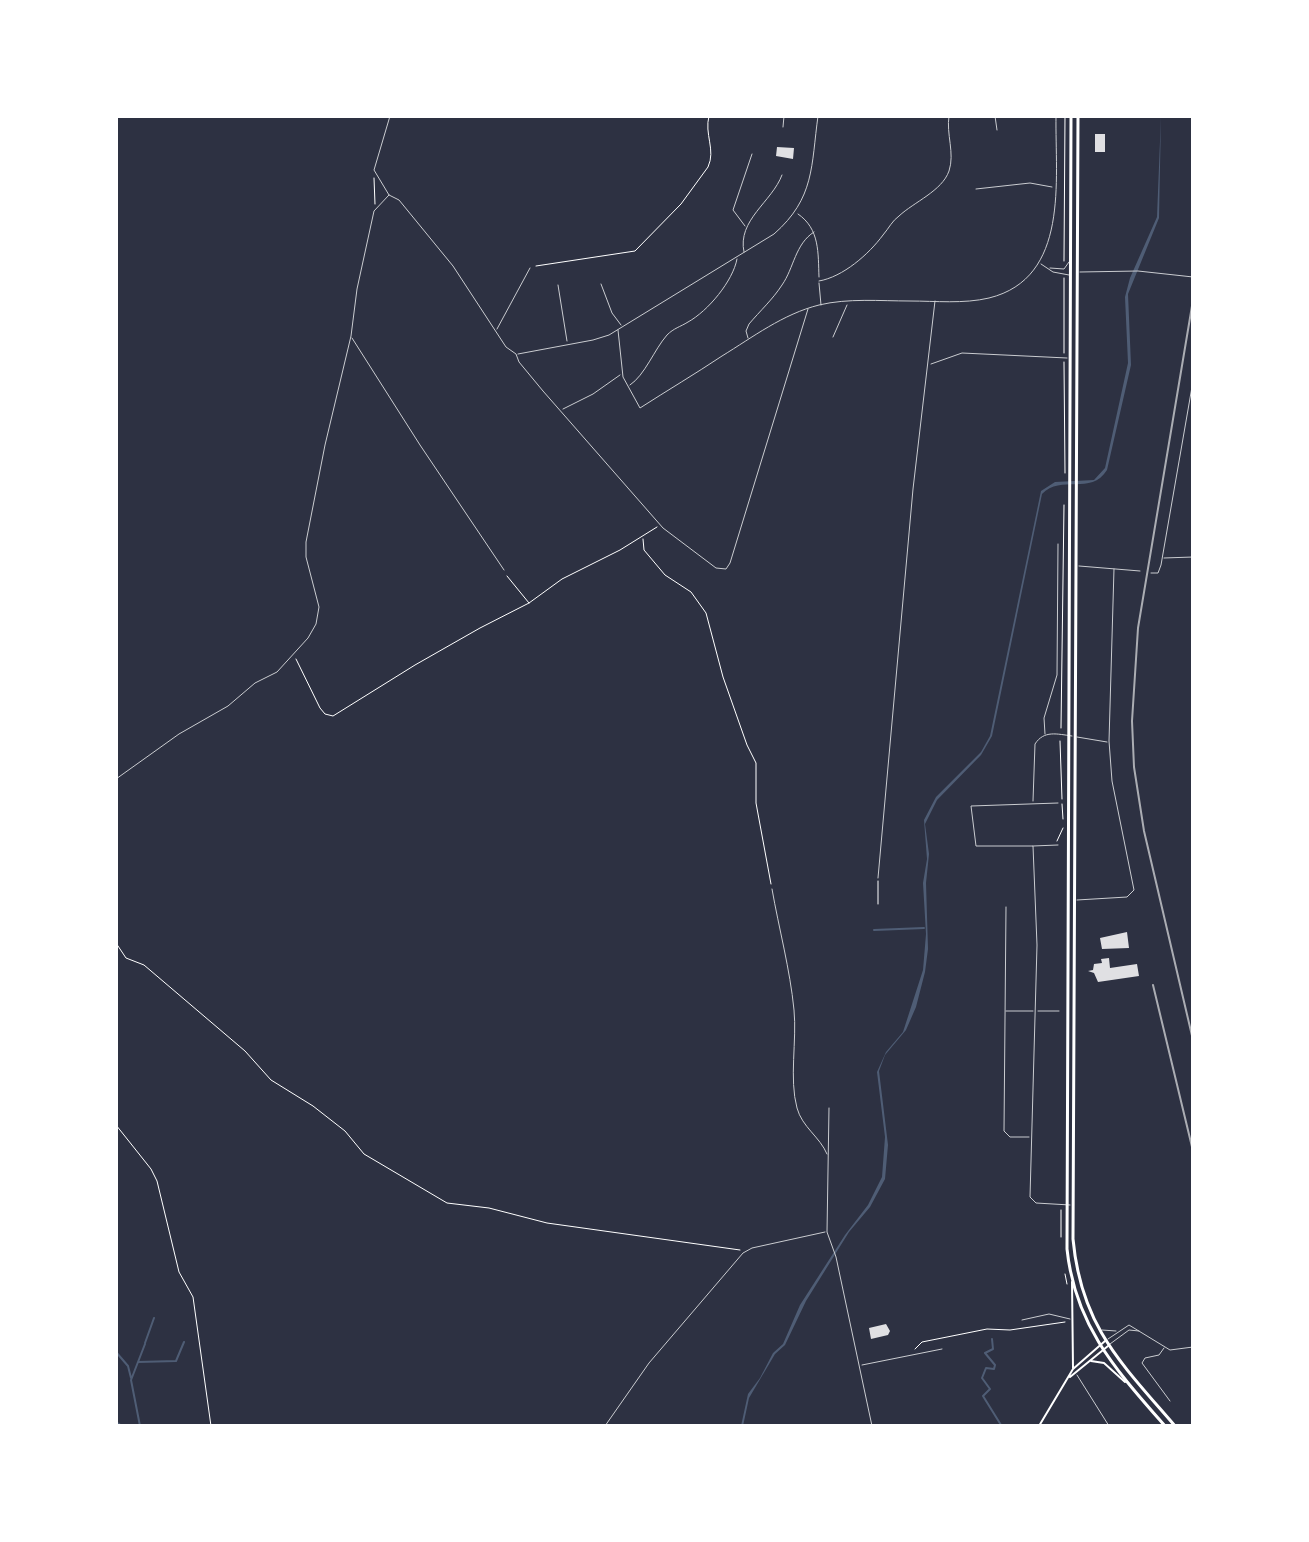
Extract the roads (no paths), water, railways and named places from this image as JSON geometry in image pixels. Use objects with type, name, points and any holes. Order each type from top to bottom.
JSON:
[{"type":"main road","points":[[1071,116],[1067,1249],[1082,1312],[1101,1348],[1165,1426]]},
{"type":"main road","points":[[1078,116],[1073,1239],[1078,1275],[1106,1344],[1175,1426]]},
{"type":"main road","points":[[1072,1279],[1073,1369]]},
{"type":"main road","points":[[1039,1426],[1073,1369],[1106,1344]]},
{"type":"main road","points":[[1069,1377],[1101,1348]]},
{"type":"main road","points":[[1090,1361],[1104,1363],[1129,1385]]},
{"type":"street","points":[[390,116],[374,170],[389,195],[399,200],[447,257],[506,347],[516,354],[519,362],[660,524],[716,568],[726,569],[730,563],[808,309]]},
{"type":"street","points":[[783,127],[784,116]]},
{"type":"street","points":[[516,354],[595,340],[618,330],[774,234],[796,212],[809,182],[818,116]]},
{"type":"street","points":[[819,281],[836,276],[855,261],[880,239],[897,217],[947,176],[951,157],[947,127],[949,116]]},
{"type":"street","points":[[995,116],[997,130]]},
{"type":"street","points":[[618,330],[622,374],[640,408],[788,316],[808,309],[849,302],[978,301],[992,298],[1020,283],[1039,262],[1047,247],[1054,223],[1056,116]]},
{"type":"street","points":[[748,228],[733,210],[752,154]]},
{"type":"street","points":[[744,252],[742,247],[753,213],[777,186],[782,175]]},
{"type":"street","points":[[976,189],[1030,183],[1055,187]]},
{"type":"street","points":[[116,779],[179,734],[228,706],[255,683],[277,672],[312,631],[319,613],[306,557],[306,542],[376,207],[389,195]]},
{"type":"street","points":[[796,212],[814,232],[821,305]]},
{"type":"street","points":[[749,339],[746,331],[749,324],[782,286],[795,254],[814,232]]},
{"type":"street","points":[[628,387],[638,379],[650,357],[672,330],[691,321],[725,288],[737,257]]},
{"type":"street","points":[[1048,268],[1064,269],[1070,259]]},
{"type":"street","points":[[1039,262],[1070,277]]},
{"type":"street","points":[[497,330],[530,268]]},
{"type":"street","points":[[1077,272],[1138,271],[1193,277]]},
{"type":"street","points":[[601,284],[612,313],[623,327]]},
{"type":"street","points":[[558,285],[568,345]]},
{"type":"street","points":[[878,878],[913,489],[935,301]]},
{"type":"street","points":[[833,337],[849,302]]},
{"type":"street","points":[[351,336],[504,570]]},
{"type":"street","points":[[928,364],[962,353],[1070,358]]},
{"type":"street","points":[[561,410],[593,394],[622,374]]},
{"type":"street","points":[[1151,573],[1159,572],[1193,381]]},
{"type":"street","points":[[1045,734],[1044,718],[1057,675],[1058,544]]},
{"type":"street","points":[[1162,558],[1193,557]]},
{"type":"street","points":[[1076,565],[1140,571]]},
{"type":"street","points":[[1074,900],[1127,897],[1134,890],[1112,781],[1109,741],[1114,569]]},
{"type":"street","points":[[1058,572],[1069,571]]},
{"type":"street","points":[[1033,804],[1035,744],[1045,734],[1109,741]]},
{"type":"street","points":[[1058,803],[971,806],[976,846],[1058,845]]},
{"type":"street","points":[[1033,846],[1037,945],[1031,1200],[1073,1205]]},
{"type":"street","points":[[772,889],[777,923],[789,964],[797,1106],[804,1124],[828,1156]]},
{"type":"street","points":[[1006,907],[1004,1131],[1010,1137],[1032,1137]]},
{"type":"street","points":[[1006,1011],[1059,1011]]},
{"type":"street","points":[[829,1108],[827,1232],[836,1256],[872,1426]]},
{"type":"street","points":[[605,1426],[649,1363],[746,1250],[827,1232]]},
{"type":"street","points":[[1022,1320],[1049,1314],[1072,1319]]},
{"type":"street","points":[[1106,1344],[1129,1325],[1164,1347],[1178,1351],[1193,1347]]},
{"type":"street","points":[[1097,1327],[1106,1332],[1119,1331]]},
{"type":"street","points":[[1106,1344],[1129,1330],[1140,1331]]},
{"type":"street","points":[[1164,1347],[1159,1355],[1144,1359],[1142,1365],[1170,1401]]},
{"type":"street","points":[[859,1366],[942,1349]]},
{"type":"street","points":[[1073,1369],[1109,1426]]},
{"type":"water","points":[[1161,116],[1159,218],[1128,294],[1131,365],[1107,470],[1093,482],[1058,485],[1042,494],[992,736],[981,755],[937,800],[925,824],[929,854],[925,972],[906,1030],[885,1055],[879,1071],[888,1145],[885,1179],[870,1207],[849,1232],[806,1301],[785,1345],[775,1354],[749,1398],[741,1426],[748,1394],[773,1353],[783,1344],[800,1305],[845,1235],[868,1205],[882,1177],[885,1137],[877,1072],[886,1052],[903,1032],[923,970],[926,934],[923,883],[927,859],[924,820],[936,797],[981,752],[990,736],[1041,491],[1055,482],[1094,480],[1105,468],[1128,363],[1125,297],[1130,278],[1157,217]]},
{"type":"waterway","points":[[874,930],[924,928]]},
{"type":"waterway","points":[[145,1343],[154,1318]]},
{"type":"waterway","points":[[992,1339],[993,1349],[985,1353],[995,1365],[994,1369],[986,1368],[982,1378],[990,1389],[983,1396],[1001,1425]]},
{"type":"waterway","points":[[138,1362],[176,1361],[184,1342]]},
{"type":"waterway","points":[[140,1426],[131,1380],[145,1344]]},
{"type":"waterway","points":[[116,1352],[128,1366],[131,1378]]},
{"type":"waterway","points":[[116,1422],[122,1426]]},
{"type":"railway","points":[[1193,300],[1138,628],[1132,721],[1134,767],[1144,831],[1193,1040]]},
{"type":"railway","points":[[1153,985],[1193,1151]]}]
